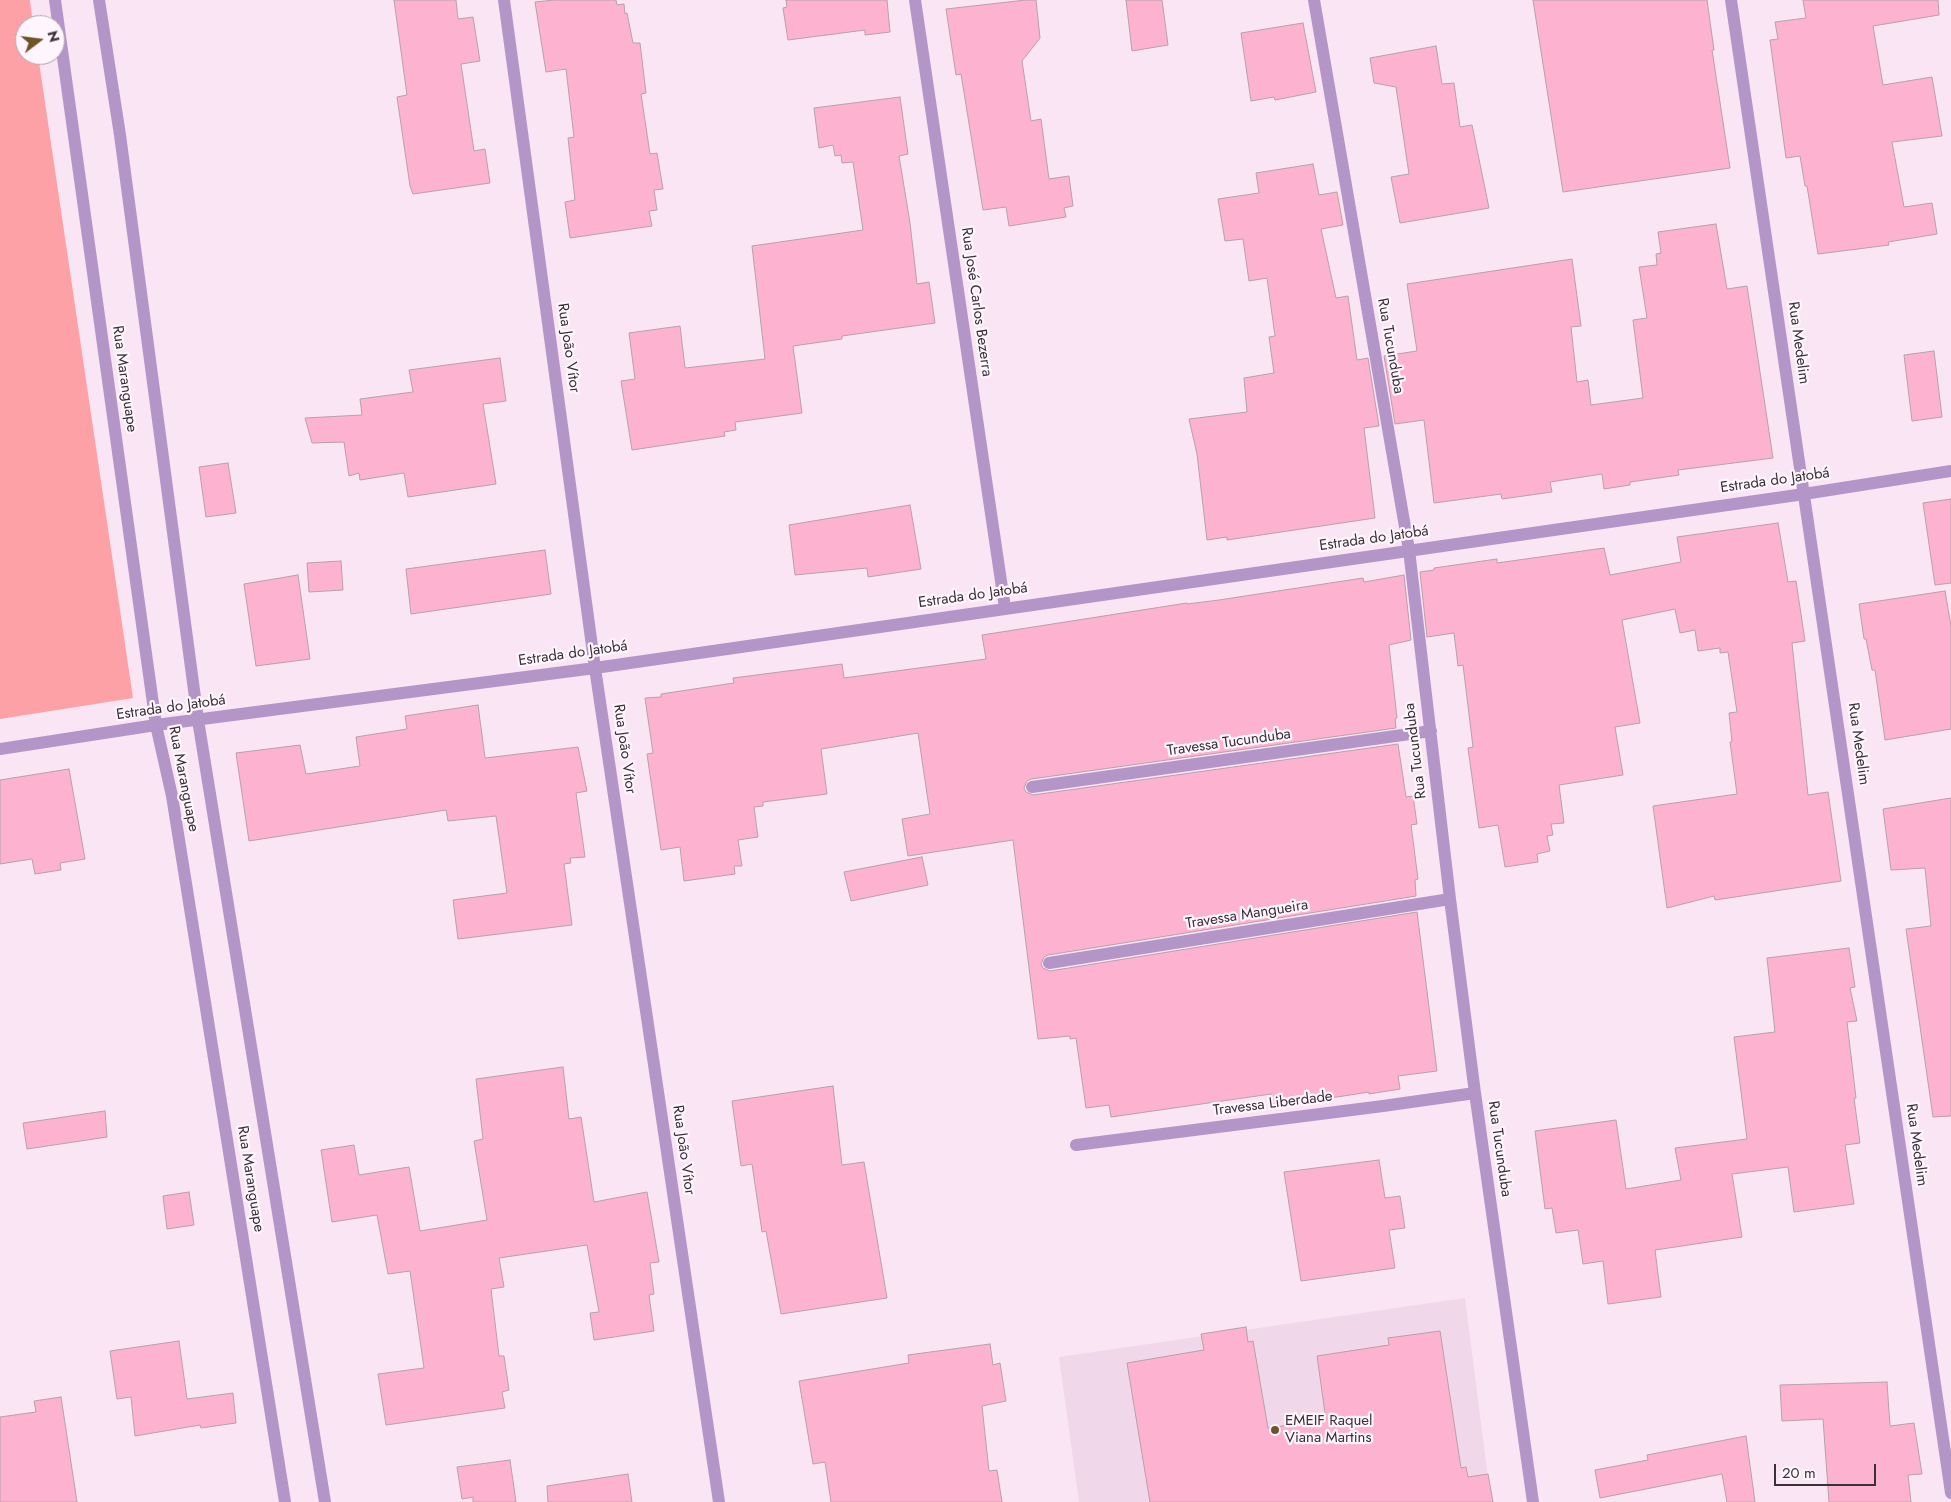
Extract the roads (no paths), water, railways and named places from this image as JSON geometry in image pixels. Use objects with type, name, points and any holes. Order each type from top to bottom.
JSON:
[{"type":"street","name":"Rua Maranguape","points":[[55,0],[156,725],[172,796],[285,1502]]},
{"type":"street","name":"Rua Maranguape","points":[[99,0],[121,145],[198,720],[325,1502]]},
{"type":"street","name":"Rua João Vítor","points":[[504,0],[596,668],[719,1502]]},
{"type":"street","name":"Rua José Carlos Bezerra","points":[[915,0],[1005,608]]},
{"type":"street","name":"Rua Tucunduba","points":[[1314,0],[1409,550],[1475,1093],[1533,1502]]},
{"type":"street","name":"Rua Medelim","points":[[1731,0],[1951,1493]]},
{"type":"street","name":"Estrada do Jatobá","points":[[0,749],[156,725],[596,668],[1804,494],[1951,471]]},
{"type":"street","name":"Travessa Tucunduba","points":[[1032,787],[1431,731]]},
{"type":"street","name":"Travessa Mangueira","points":[[1049,963],[1450,899]]},
{"type":"street","name":"Travessa Liberdade","points":[[1076,1145],[1475,1093]]},
{"type":"place","name":"EMEIF Raquel Viana Martins","points":[[1275,1430]]}]
